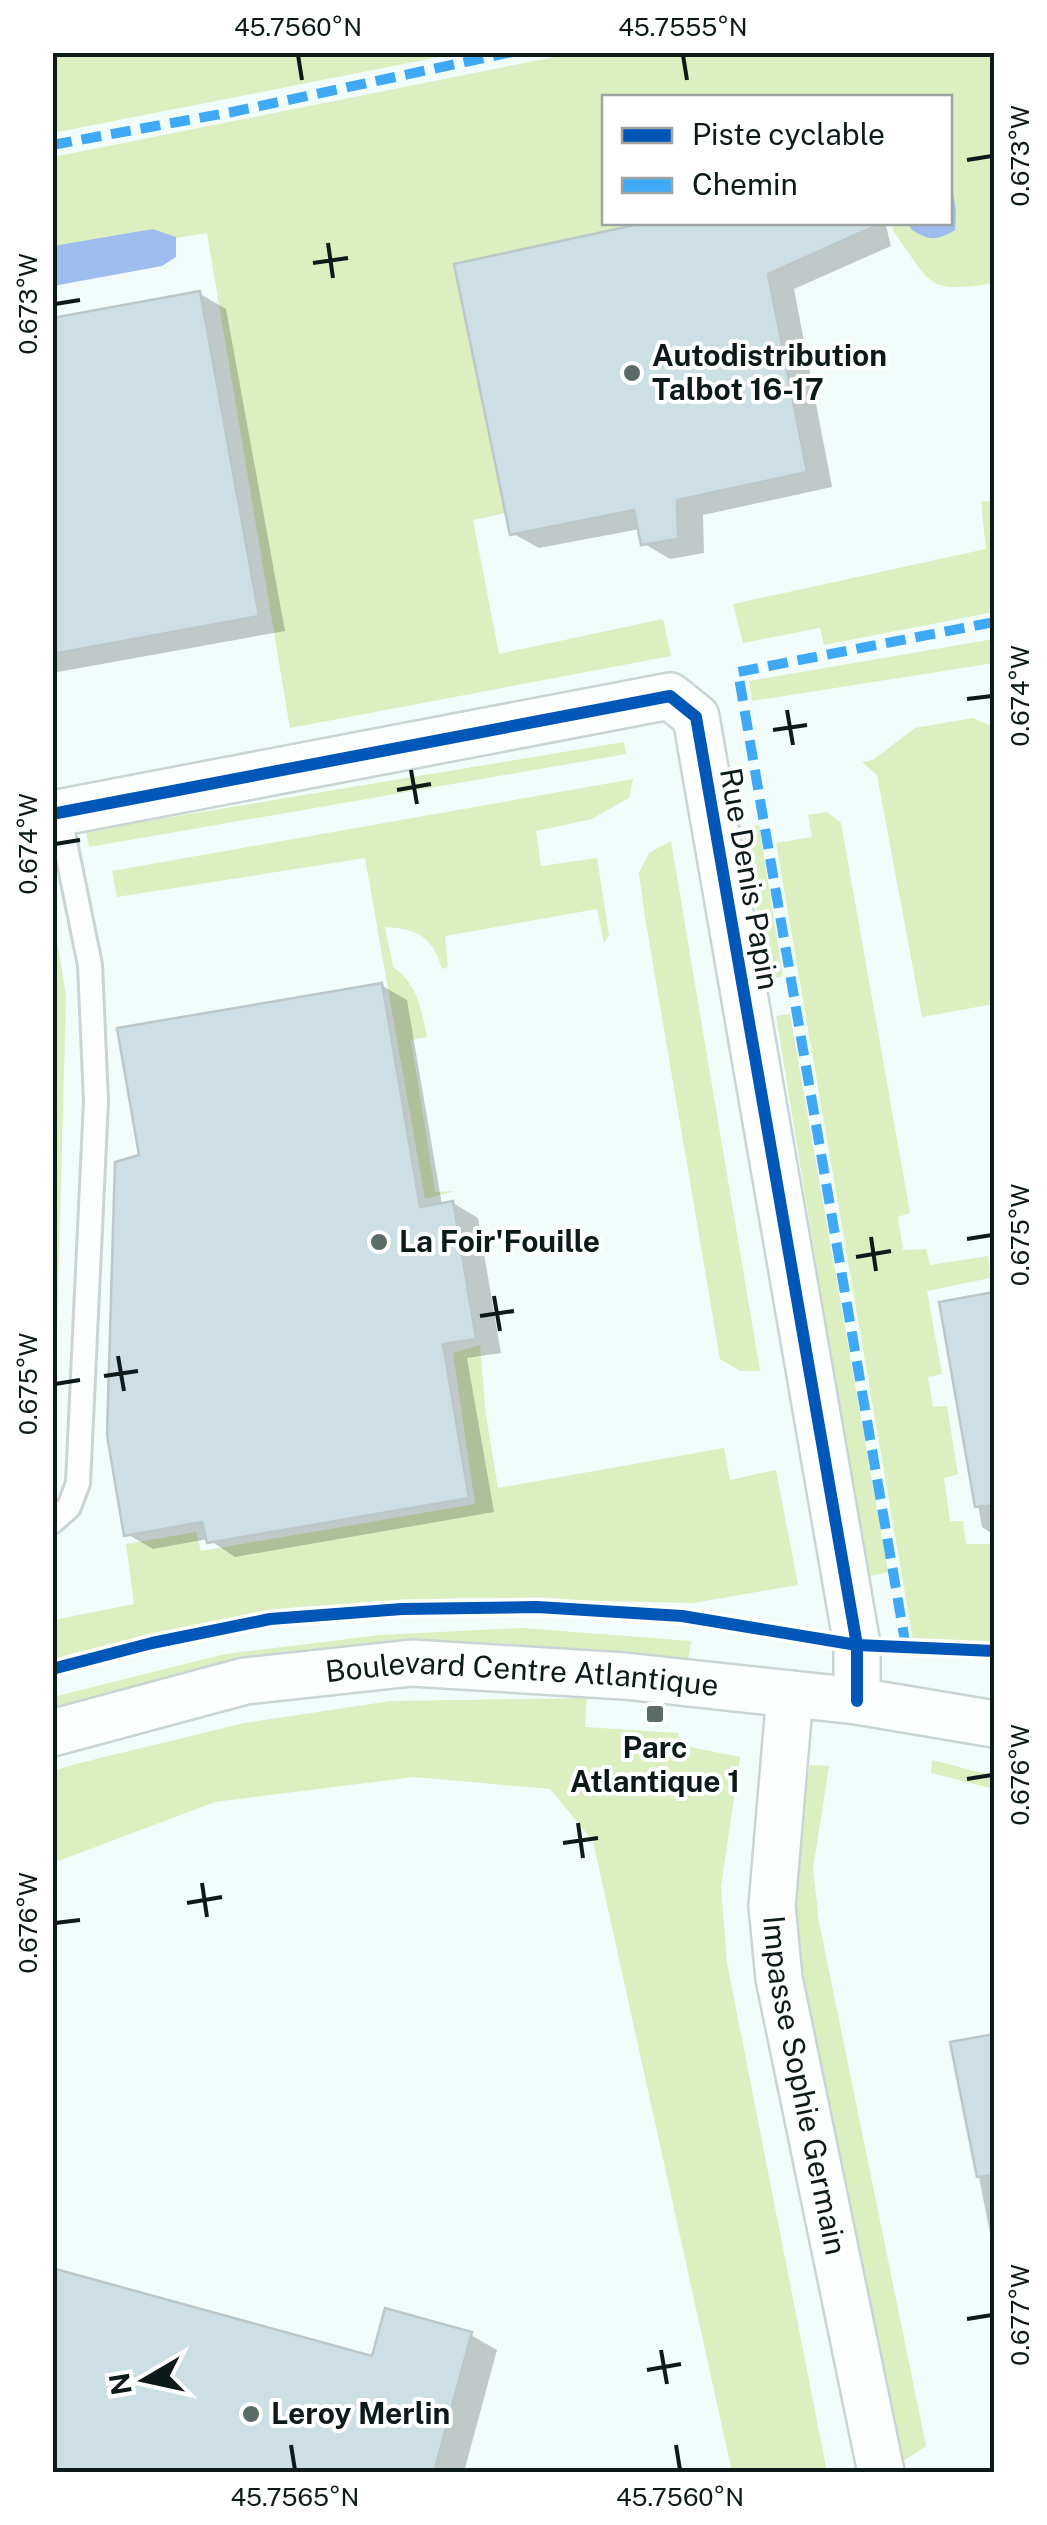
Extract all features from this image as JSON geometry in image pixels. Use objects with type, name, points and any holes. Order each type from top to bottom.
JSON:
[{"type":"street","name":"Rue Denis Papin","points":[[56,813],[670,696],[696,717],[857,1645],[857,1702]]},
{"type":"street","name":"Boulevard Centre Atlantique","points":[[52,1733],[245,1681],[412,1664],[624,1676],[857,1702],[994,1724]]},
{"type":"street","name":"Impasse Sophie Germain","points":[[790,1694],[772,1906],[779,1978],[880,2472]]},
{"type":"lane","points":[[52,1522],[69,1507],[78,1483],[96,1102],[90,965],[56,813]]},
{"type":"green space","points":[[53,52],[459,53],[53,133]]},
{"type":"green space","points":[[575,53],[994,53],[994,283],[955,287],[933,282],[894,232],[892,225],[952,225],[952,95],[602,95],[602,225],[639,225],[454,264],[505,513],[473,520],[499,654],[663,619],[671,656],[290,728],[207,233],[53,259],[53,157]]},
{"type":"green space","points":[[994,500],[994,612],[824,645],[820,628],[743,643],[733,604],[986,549],[981,502]]},
{"type":"green space","points":[[994,639],[994,663],[752,701],[749,681]]},
{"type":"green space","points":[[973,718],[994,727],[994,1004],[922,1017],[877,775],[862,762],[873,760],[915,728]]},
{"type":"green space","points":[[624,742],[626,754],[89,847],[86,831]]},
{"type":"green space","points":[[633,779],[629,798],[592,819],[536,831],[541,866],[597,858],[609,935],[604,943],[597,909],[445,936],[448,967],[442,969],[429,942],[407,930],[385,927],[393,967],[413,989],[427,1037],[411,1040],[435,1192],[455,1191],[425,1199],[365,858],[117,897],[112,871]]},
{"type":"green space","points":[[827,812],[841,823],[910,1213],[898,1217],[903,1250],[926,1249],[930,1265],[988,1256],[990,1278],[927,1291],[942,1374],[928,1377],[933,1407],[947,1406],[958,1474],[944,1478],[950,1521],[963,1521],[966,1544],[994,1544],[994,1646],[913,1640],[776,843],[812,837],[808,815]]},
{"type":"green space","points":[[759,825],[783,976],[768,980],[743,828]]},
{"type":"green space","points":[[671,841],[760,1371],[740,1371],[720,1359],[645,917],[639,873],[649,853]]},
{"type":"green space","points":[[53,915],[66,996],[52,1489]]},
{"type":"green space","points":[[790,1014],[888,1572],[867,1577],[776,1016]]},
{"type":"green space","points":[[480,1345],[498,1488],[724,1448],[730,1480],[776,1470],[798,1585],[693,1603],[458,1598],[281,1609],[152,1635],[53,1661],[53,1620],[134,1604],[126,1544],[196,1532],[201,1551],[475,1504],[453,1353]]},
{"type":"green space","points":[[522,1628],[691,1641],[688,1662],[567,1652],[53,1718],[53,1697],[225,1654],[380,1635]]},
{"type":"green space","points":[[587,1698],[585,1727],[678,1733],[680,1745],[740,1757],[721,1887],[727,1963],[827,2472],[732,2472],[593,1841],[550,1789],[414,1777],[215,1802],[53,1863],[53,1771],[244,1723],[391,1701]]},
{"type":"green space","points":[[932,1760],[994,1776],[994,1789],[931,1773]]},
{"type":"green space","points":[[810,1765],[829,1766],[813,1869],[819,1922],[926,2446],[900,2463],[792,1934],[796,1839]]},
{"type":"water","points":[[952,186],[955,230],[933,238],[910,225],[952,225]]},
{"type":"water","points":[[153,229],[176,237],[176,257],[162,266],[53,286],[53,246]]},
{"type":"building","name":"Autodistribution Talbot 16-17","points":[[635,225],[877,225],[768,274],[807,472],[677,500],[678,539],[641,545],[634,510],[510,535],[454,264]]},
{"type":"building","points":[[200,291],[259,616],[52,654],[52,318]]},
{"type":"building","points":[[382,983],[420,1207],[453,1201],[476,1339],[443,1344],[469,1498],[207,1543],[202,1522],[124,1536],[107,1435],[115,1162],[139,1155],[117,1028]]},
{"type":"building","points":[[994,1292],[994,1505],[975,1507],[939,1302]]},
{"type":"building","points":[[994,2034],[994,2175],[977,2177],[950,2042]]},
{"type":"building","name":"Leroy Merlin","points":[[52,2268],[372,2356],[385,2308],[472,2332],[434,2472],[52,2472]]},
{"type":"marked path","points":[[52,145],[232,112],[512,52]]},
{"type":"marked path","points":[[906,1647],[738,672],[994,622]]},
{"type":"cycle path","points":[[52,814],[670,696],[696,717],[857,1645],[857,1701]]},
{"type":"cycle path","points":[[52,1669],[270,1619],[402,1609],[537,1607],[682,1616],[857,1645],[994,1651]]},
{"type":"place","name":"Autodistribution Talbot 16-17","points":[[632,373]]},
{"type":"place","name":"La Foir'Fouille","points":[[379,1242]]},
{"type":"place","name":"Parc Atlantique 1","points":[[655,1714]]},
{"type":"place","name":"Leroy Merlin","points":[[251,2414]]}]
